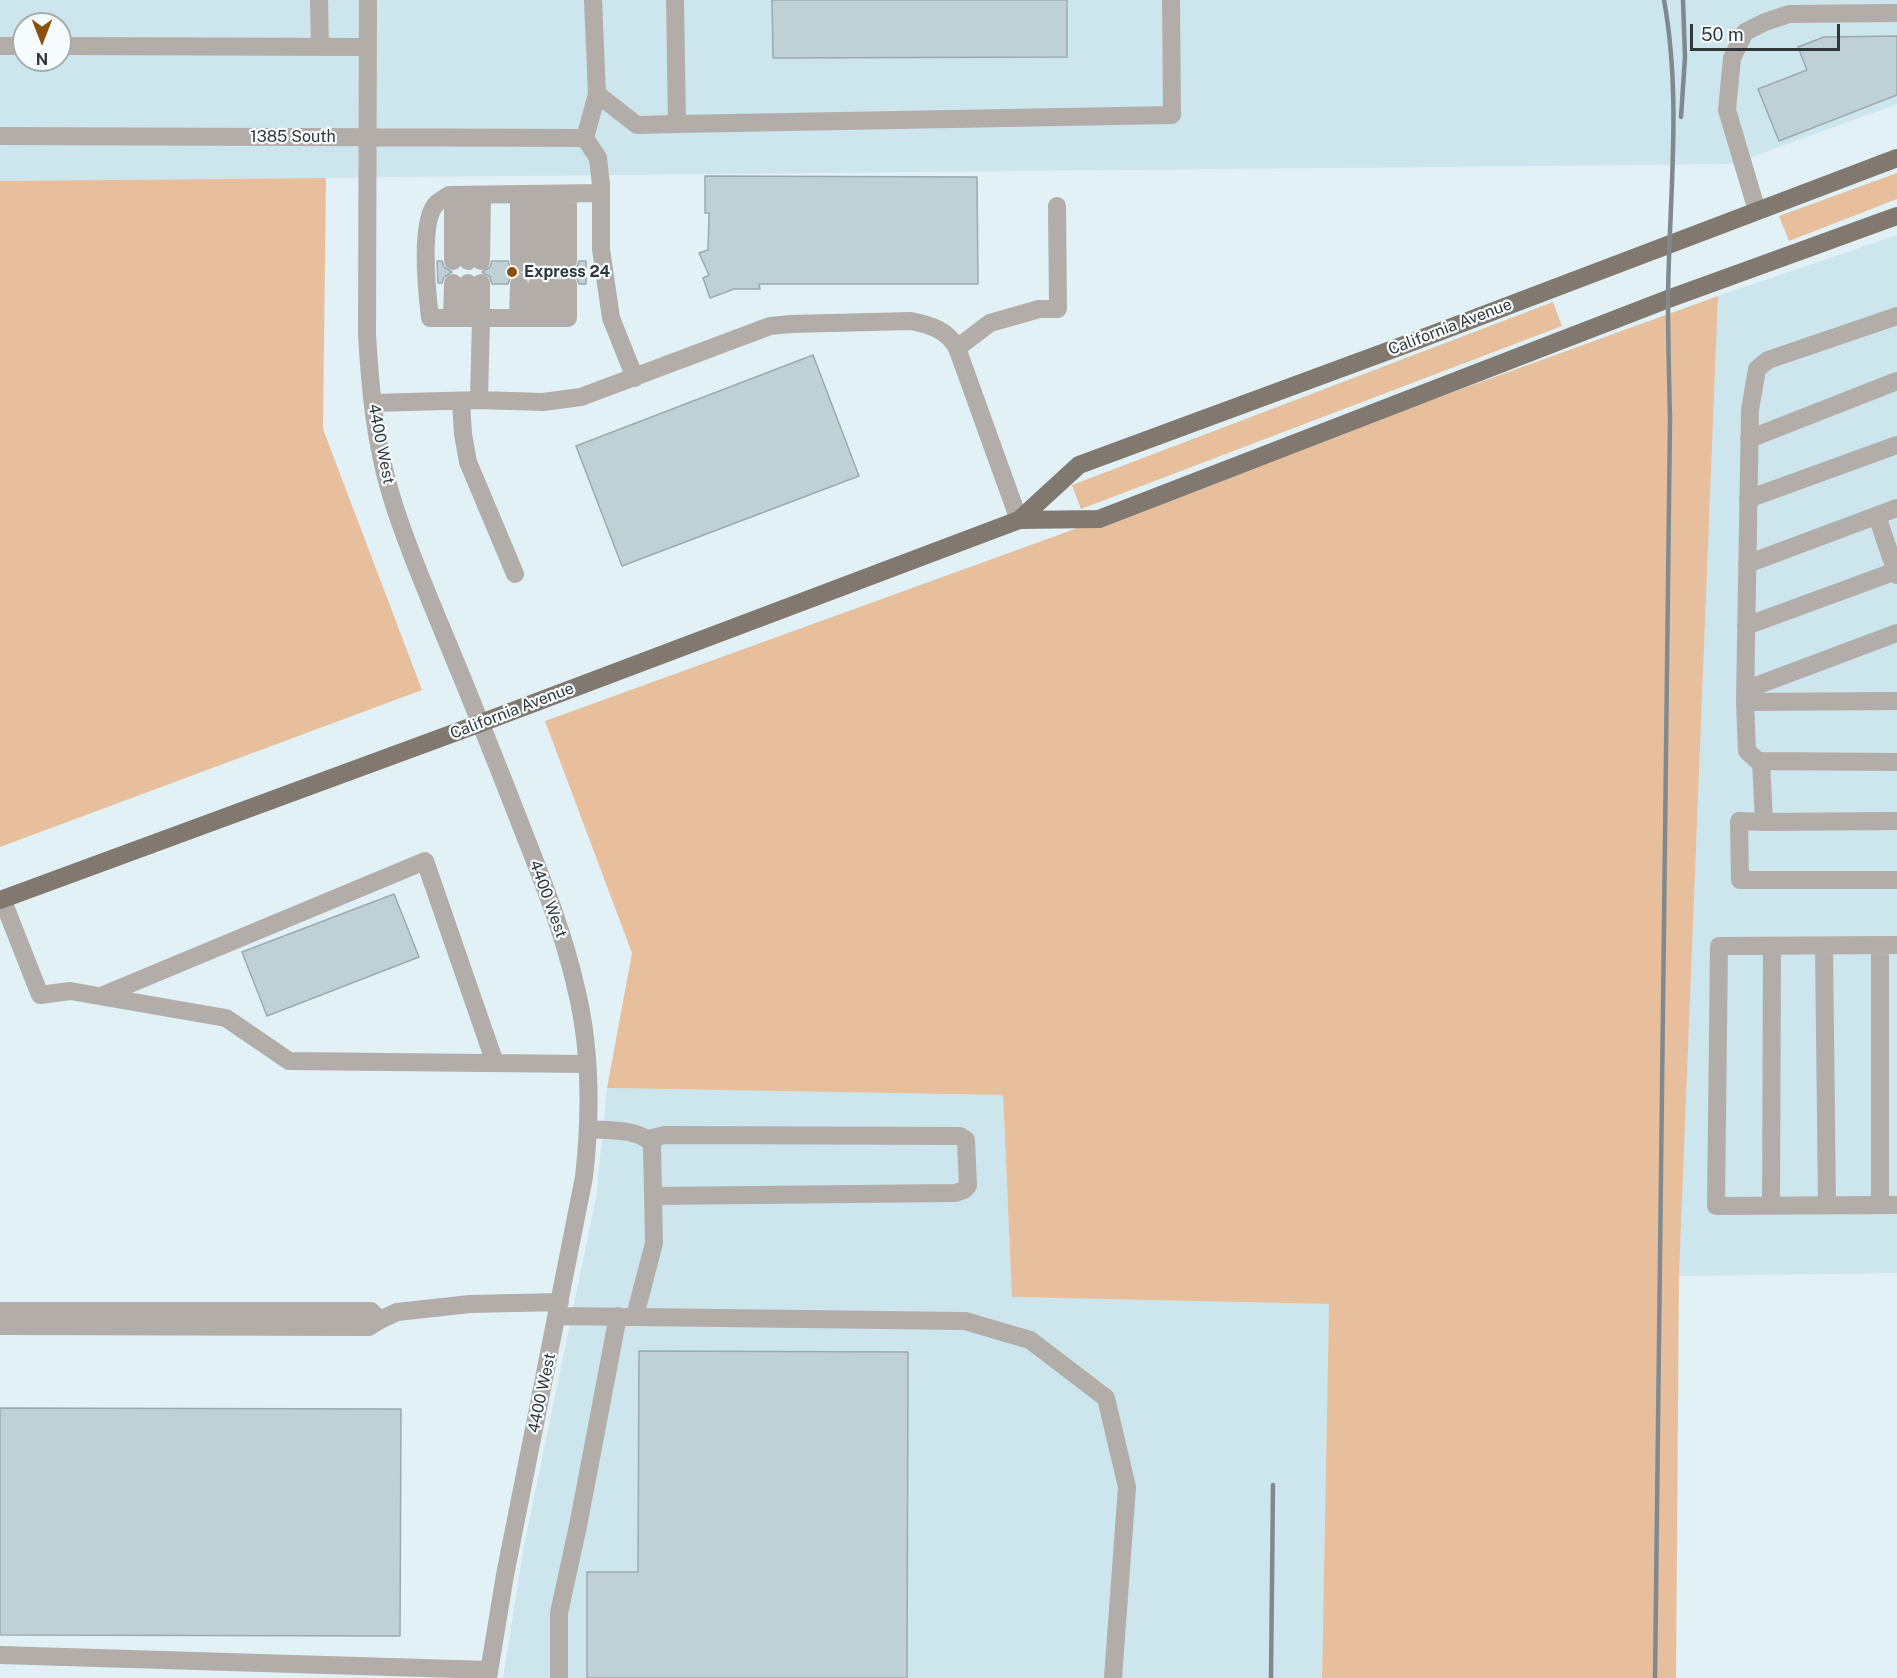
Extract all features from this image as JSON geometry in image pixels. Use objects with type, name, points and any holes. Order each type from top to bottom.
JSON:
[{"type":"main road","name":"California Avenue","points":[[1020,520],[1079,465],[1897,158]]},
{"type":"main road","name":"California Avenue","points":[[1,902],[1020,520],[1099,519],[1657,303],[1897,216]]},
{"type":"street","points":[[319,0],[320,47]]},
{"type":"street","name":"4400 West","points":[[368,0],[367,334],[372,403],[380,451],[390,494],[406,541],[481,723],[561,930],[577,989],[586,1064],[588,1129],[584,1177],[505,1575],[488,1674]]},
{"type":"street","points":[[593,0],[597,94],[585,138],[598,158],[601,194],[601,249],[611,318],[635,378]]},
{"type":"street","points":[[675,0],[677,124]]},
{"type":"street","points":[[597,94],[637,125],[1172,115],[1171,0]]},
{"type":"street","points":[[1757,211],[1727,110],[1732,58],[1745,32],[1789,14],[1897,13]]},
{"type":"street","points":[[72,46],[368,47]]},
{"type":"street","name":"1385 South","points":[[0,136],[585,138]]},
{"type":"street","points":[[544,194],[544,261],[544,194]]},
{"type":"street","points":[[536,318],[430,318],[426,286],[427,223],[436,203],[449,195],[601,194]]},
{"type":"street","points":[[468,195],[467,261],[468,195]]},
{"type":"street","points":[[957,348],[990,323],[1039,309],[1058,309],[1057,206]]},
{"type":"street","points":[[467,318],[467,283],[470,400],[463,434],[468,462],[515,574]]},
{"type":"street","points":[[536,318],[544,284],[536,318]]},
{"type":"street","points":[[1897,316],[1768,360],[1757,369],[1750,410],[1745,696],[1747,752],[1758,761],[1897,762]]},
{"type":"street","points":[[372,403],[564,400],[599,392],[770,326],[911,321],[942,331],[951,338],[957,348],[1020,520]]},
{"type":"street","points":[[1749,439],[1897,381]]},
{"type":"street","points":[[1748,499],[1897,445]]},
{"type":"street","points":[[1747,564],[1897,508]]},
{"type":"street","points":[[1746,626],[1896,573],[1877,516]]},
{"type":"street","points":[[1745,696],[1897,633]]},
{"type":"street","points":[[1745,696],[1897,701]]},
{"type":"street","points":[[1761,761],[1764,822]]},
{"type":"street","points":[[1897,821],[1739,821],[1740,880],[1897,880]]},
{"type":"street","points":[[100,997],[424,861],[495,1063]]},
{"type":"street","points":[[1,902],[40,995],[70,991],[226,1018],[289,1061],[586,1064]]},
{"type":"street","points":[[1888,945],[1888,1205],[1716,1206],[1719,946],[1824,946],[1888,945]]},
{"type":"street","points":[[1771,1206],[1772,946]]},
{"type":"street","points":[[1824,946],[1827,1206]]},
{"type":"street","points":[[559,1678],[559,1613],[578,1526],[626,1316],[654,1243],[652,1144],[638,1134],[588,1129]]},
{"type":"street","points":[[648,1139],[665,1135],[960,1136],[966,1140],[968,1153],[968,1186],[964,1190],[955,1192],[653,1196]]},
{"type":"street","points":[[0,1326],[369,1327],[397,1312],[470,1304],[559,1309],[626,1316],[965,1321],[1030,1340],[1106,1398],[1127,1487],[1113,1678]]},
{"type":"street","points":[[0,1311],[371,1311],[380,1320]]},
{"type":"street","points":[[0,1655],[488,1674]]},
{"type":"shaded area","points":[[0,0],[1897,0],[1897,104],[1733,164],[0,181]]},
{"type":"shaded area","points":[[1897,173],[1897,199],[1789,241],[1779,216]]},
{"type":"shaded area","points":[[326,178],[323,429],[422,690],[0,847],[0,181]]},
{"type":"shaded area","points":[[1897,235],[1897,1273],[1679,1276],[1718,296]]},
{"type":"shaded area","points":[[1718,296],[1679,1276],[1676,1678],[1322,1678],[1329,1304],[1012,1297],[1003,1095],[607,1088],[632,953],[545,721]]},
{"type":"shaded area","points":[[1553,302],[1562,326],[1081,509],[1072,485]]},
{"type":"shaded area","points":[[607,1088],[1003,1095],[1012,1297],[1329,1304],[1322,1678],[503,1678],[524,1546],[596,1198]]},
{"type":"building","points":[[772,0],[1067,0],[1067,57],[773,58]]},
{"type":"building","points":[[1897,36],[1897,95],[1779,141],[1758,89],[1807,70],[1798,47],[1824,37]]},
{"type":"building","points":[[705,176],[977,177],[978,284],[759,284],[760,289],[734,289],[710,298],[703,278],[709,275],[699,253],[708,250],[709,213],[705,213]]},
{"type":"building","points":[[437,261],[442,261],[444,267],[452,272],[444,277],[442,283],[438,283]]},
{"type":"building","points":[[492,261],[508,261],[510,267],[518,272],[528,267],[536,272],[545,268],[552,272],[561,269],[569,272],[577,267],[579,261],[586,261],[586,284],[579,284],[577,278],[569,273],[560,277],[553,273],[545,276],[537,273],[528,278],[519,273],[510,278],[508,284],[492,284],[490,277],[482,272],[490,267]]},
{"type":"building","points":[[813,355],[859,476],[622,566],[576,446]]},
{"type":"building","points":[[394,894],[419,957],[267,1016],[242,952]]},
{"type":"building","points":[[639,1351],[908,1352],[907,1678],[587,1678],[587,1572],[638,1572]]},
{"type":"building","points":[[0,1408],[401,1409],[400,1636],[0,1635]]},
{"type":"railway","points":[[1655,1678],[1670,418],[1668,298],[1673,149],[1672,74],[1664,0]]},
{"type":"railway","points":[[1681,117],[1685,57],[1683,0]]},
{"type":"railway","points":[[1271,1678],[1273,1485]]},
{"type":"place","name":"Express 24","points":[[512,272]]}]
